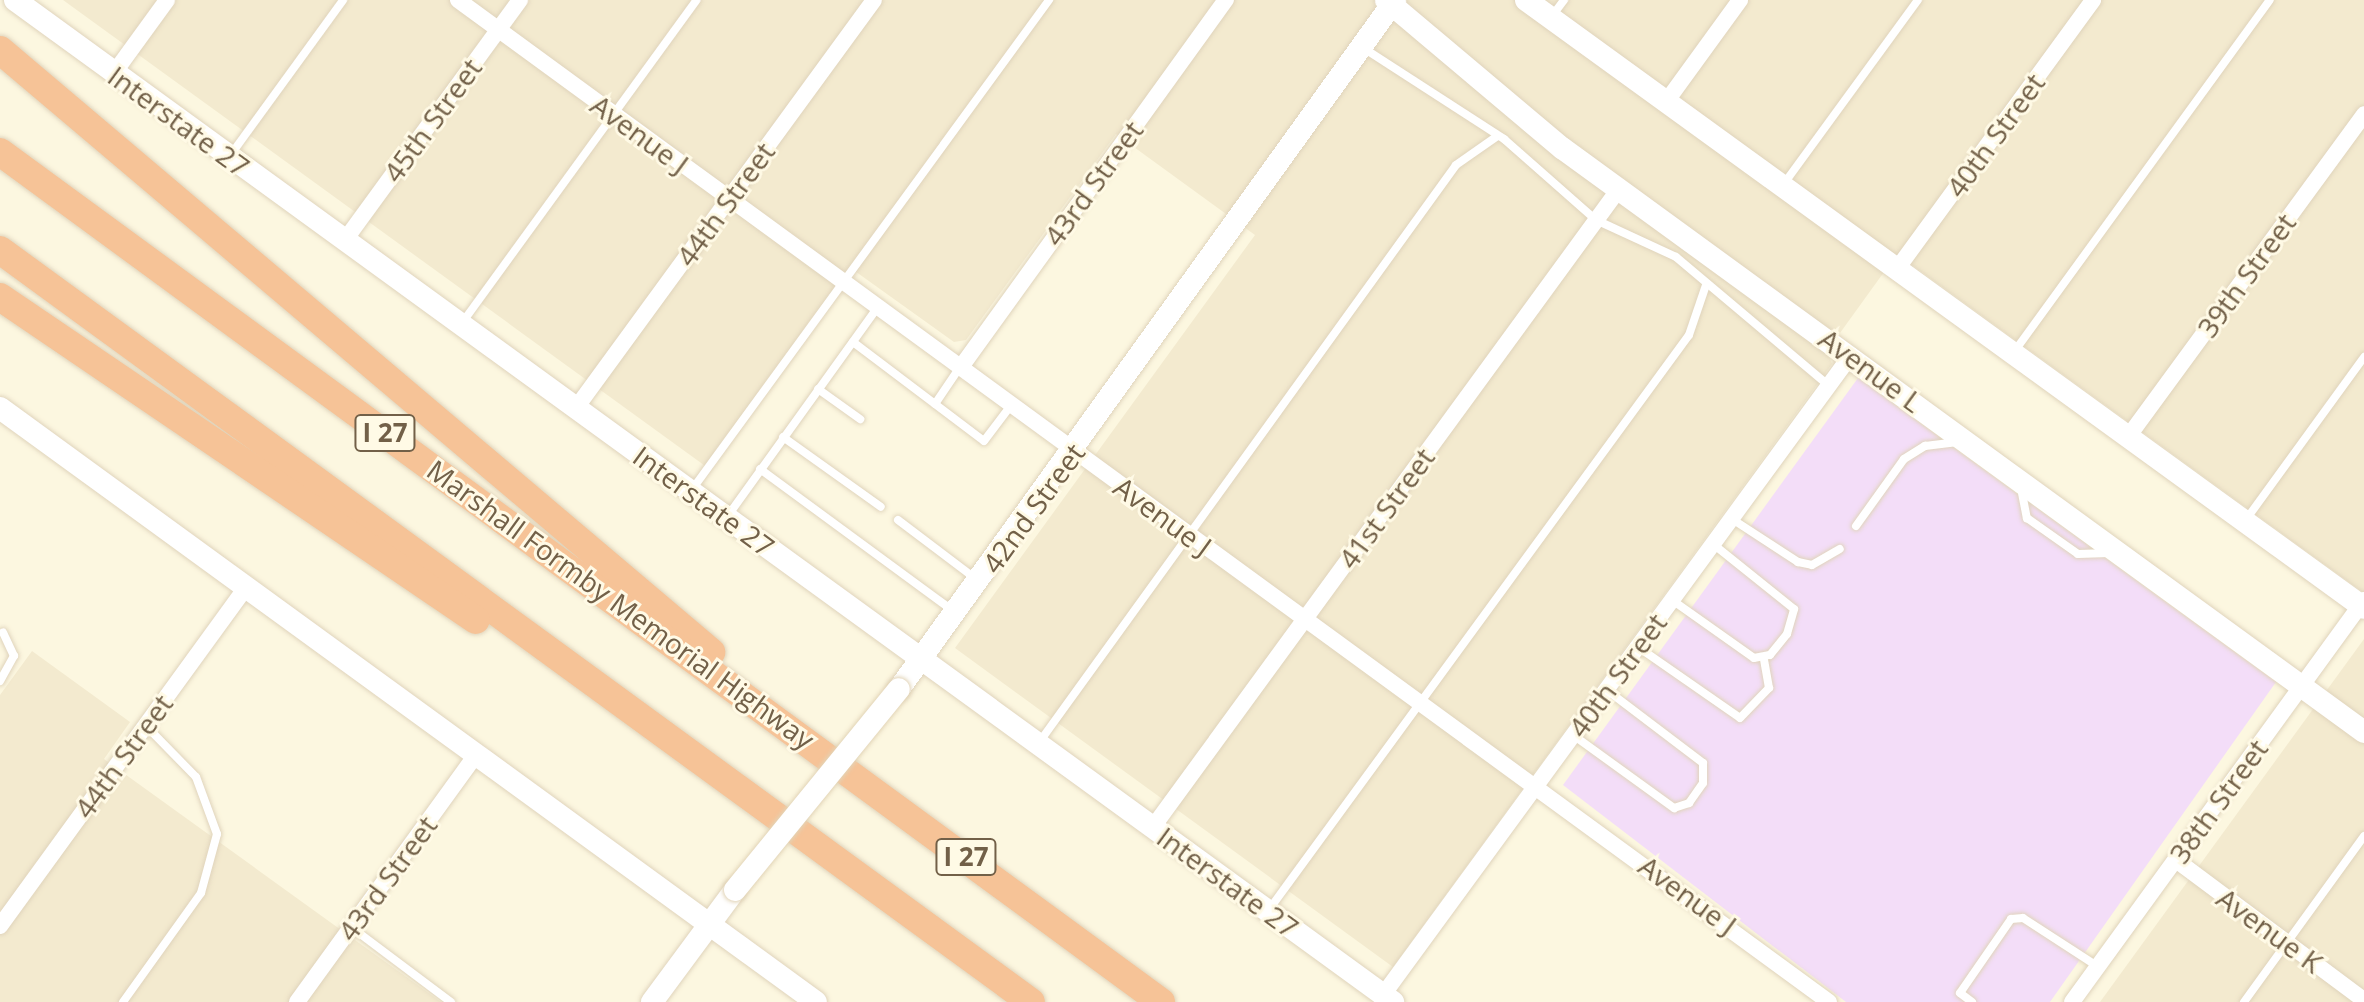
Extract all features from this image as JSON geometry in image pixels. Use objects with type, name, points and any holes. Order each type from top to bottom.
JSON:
[{"type":"highway","points":[[0,50],[680,620],[771,712]]},
{"type":"highway","name":"Marshall Formby Memorial Highway","points":[[0,152],[771,712],[1161,1002]]},
{"type":"highway","points":[[0,250],[1031,1002]]},
{"type":"highway","points":[[0,297],[528,656],[718,775]]},
{"type":"highway","points":[[819,849],[998,1002]]},
{"type":"street","name":"Interstate 27","points":[[15,0],[1388,998]]},
{"type":"street","points":[[114,73],[167,0]]},
{"type":"street","name":"Avenue J","points":[[458,0],[1190,537],[1537,785],[1829,1002]]},
{"type":"street","name":"45th Street","points":[[345,240],[520,0]]},
{"type":"street","name":"44th Street","points":[[576,408],[874,0]]},
{"type":"street","name":"43rd Street","points":[[961,367],[1226,0]]},
{"type":"street","points":[[1526,0],[1557,9],[1666,102],[2363,604]]},
{"type":"street","points":[[1666,102],[1740,0]]},
{"type":"street","name":"40th Street","points":[[1897,269],[2093,0]]},
{"type":"street","name":"42nd Street","points":[[661,999],[735,890],[957,614],[1365,49],[1391,2]]},
{"type":"street","name":"Avenue L","points":[[1391,2],[1501,101],[2120,550],[2364,732]]},
{"type":"street","name":"39th Street","points":[[2128,437],[2364,114]]},
{"type":"street","name":"41st Street","points":[[1153,827],[1619,189]]},
{"type":"street","name":"40th Street","points":[[1388,998],[1606,689],[1851,355]]},
{"type":"street","points":[[0,408],[816,1002]]},
{"type":"street","name":"44th Street","points":[[0,926],[246,587]]},
{"type":"street","name":"38th Street","points":[[2072,1002],[2363,604]]},
{"type":"street","name":"43rd Street","points":[[297,1002],[476,755]]},
{"type":"street","name":"Avenue K","points":[[2176,860],[2364,1000]]},
{"type":"lane","points":[[229,157],[343,0]]},
{"type":"lane","points":[[460,325],[697,0]]},
{"type":"lane","points":[[690,491],[1049,0]]},
{"type":"lane","points":[[1782,186],[1918,0]]},
{"type":"lane","points":[[2013,354],[2270,0]]},
{"type":"lane","points":[[1365,49],[1496,137],[1596,220],[1676,257],[1829,386]]},
{"type":"lane","points":[[1038,745],[1456,165],[1496,137]]},
{"type":"lane","points":[[1267,911],[1689,335],[1706,285]]},
{"type":"lane","points":[[726,517],[878,307]]},
{"type":"lane","points":[[853,342],[984,441],[1012,404]]},
{"type":"lane","points":[[2245,521],[2364,357]]},
{"type":"lane","points":[[935,404],[961,367]]},
{"type":"lane","points":[[818,389],[860,419]]},
{"type":"lane","points":[[783,437],[881,507]]},
{"type":"lane","points":[[1856,526],[1904,459],[1925,446],[1969,440]]},
{"type":"lane","points":[[760,469],[957,614]]},
{"type":"lane","points":[[1732,519],[1798,562],[1812,565],[1840,549]]},
{"type":"lane","points":[[898,520],[980,581]]},
{"type":"lane","points":[[1713,544],[1794,609],[1787,634],[1764,660]]},
{"type":"lane","points":[[1638,647],[1740,718],[1769,688],[1764,660],[1672,600]]},
{"type":"lane","points":[[0,681],[14,656],[3,632]]},
{"type":"lane","points":[[1573,735],[1674,808],[1689,803],[1703,783],[1703,763],[1606,689]]},
{"type":"lane","points":[[123,1002],[201,893],[217,834],[196,777],[145,726]]},
{"type":"lane","points":[[2244,1002],[2364,836]]},
{"type":"lane","points":[[1972,1002],[1960,993],[2011,919],[2023,918],[2098,966]]},
{"type":"lane","points":[[351,927],[451,1002]]},
{"type":"shaded area","points":[[63,0],[2364,0],[2364,593],[1897,254],[1827,351],[1832,364],[1393,967],[955,648],[1255,235],[1116,134],[966,340],[954,342],[852,269],[708,468]]},
{"type":"shaded area","points":[[1858,378],[2276,682],[2050,1002],[1846,1002],[1563,785]]},
{"type":"shaded area","points":[[2364,639],[2364,1002],[2100,1002]]},
{"type":"shaded area","points":[[32,651],[130,722],[104,759],[441,1002],[0,1002],[0,695]]}]
